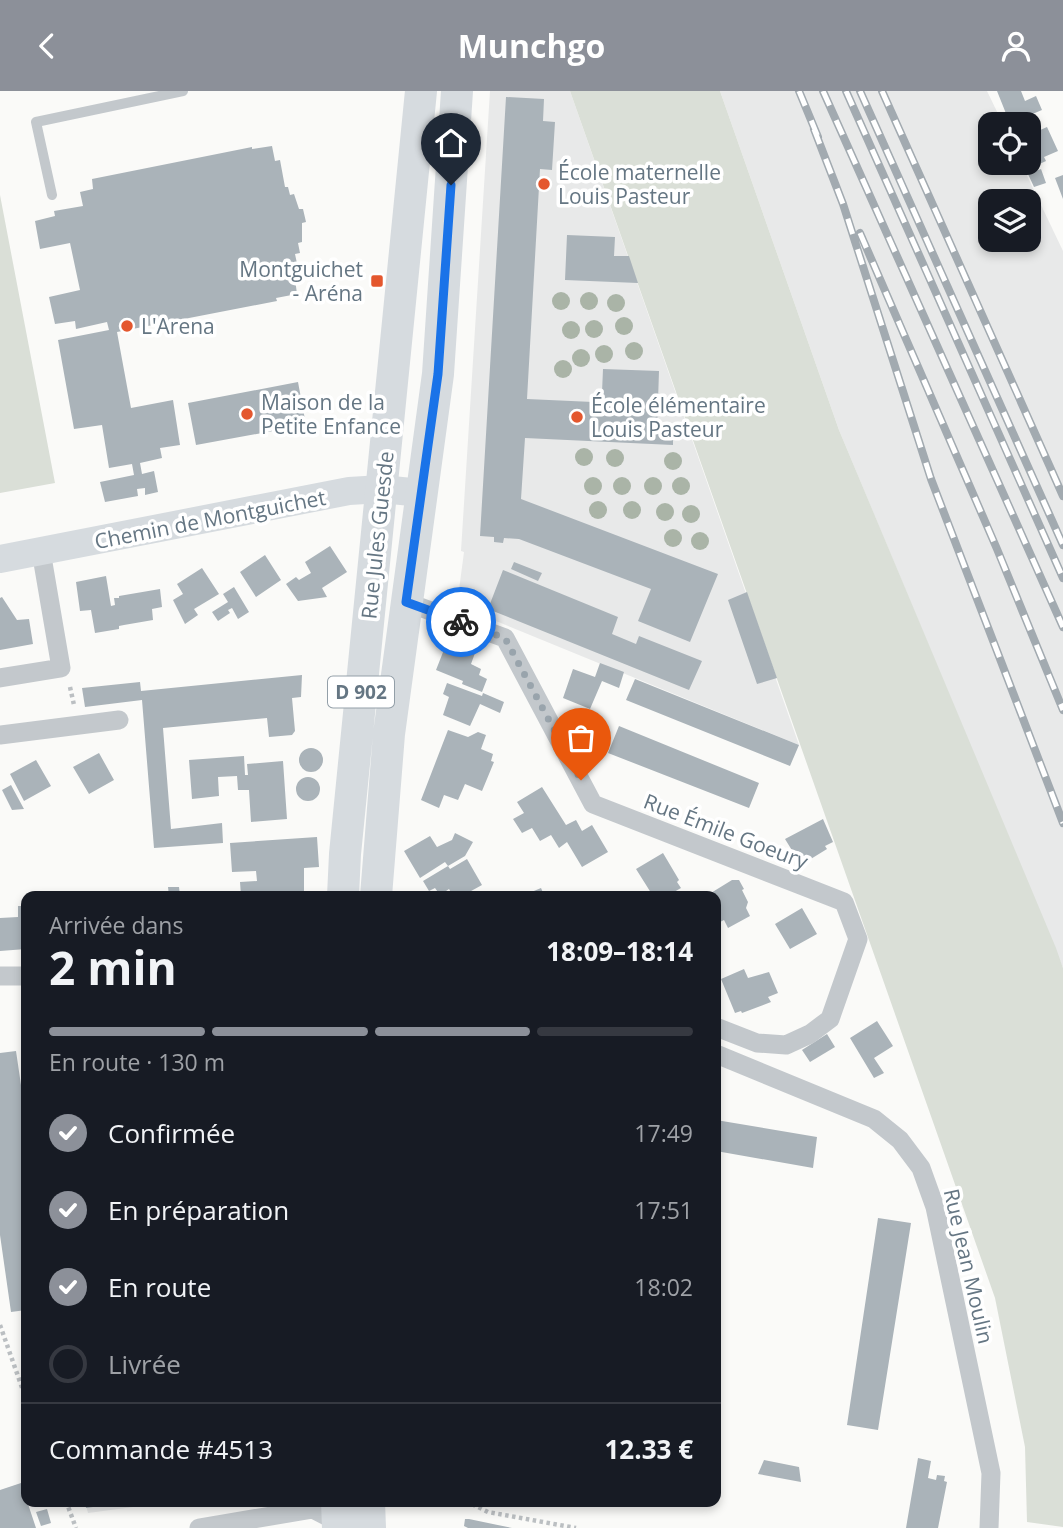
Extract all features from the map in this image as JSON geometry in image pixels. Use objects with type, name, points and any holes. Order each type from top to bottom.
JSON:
[{"type":"main road","name":"Rue Jules Guesde","points":[[343,891],[421,91]]},
{"type":"main road","name":"Rue Jules Guesde","points":[[376,891],[389,734],[438,366],[457,91]]},
{"type":"main road","points":[[369,1507],[370,1528]]},
{"type":"street","name":"Chemin de Montguichet","points":[[0,559],[349,491],[382,489],[421,493]]},
{"type":"street","points":[[0,678],[61,668],[41,551]]},
{"type":"street","name":"Rue Émile Goeury","points":[[406,602],[505,638],[593,804],[844,902],[858,939],[830,1019],[810,1034],[786,1045],[757,1043],[721,1029]]},
{"type":"street","points":[[0,735],[119,720]]},
{"type":"street","points":[[0,976],[21,976]]},
{"type":"street","name":"Rue Jean Moulin","points":[[721,1056],[874,1119],[900,1140],[921,1167],[934,1207],[991,1473],[989,1528]]},
{"type":"street","points":[[199,1528],[313,1509],[338,1517]]},
{"type":"lane","points":[[51,195],[36,122],[183,91]]},
{"type":"path","points":[[61,668],[68,676],[78,725]]},
{"type":"path","points":[[0,1325],[21,1385]]},
{"type":"path","points":[[68,1507],[76,1528]]},
{"type":"path","points":[[478,1507],[488,1512],[576,1528]]},
{"type":"shaded area","name":"École élémentaire Louis Pasteur","points":[[490,91],[570,91],[799,745],[457,605],[464,552],[461,551]]},
{"type":"shaded area","points":[[570,91],[720,91],[839,430],[1063,968],[1063,1527],[1027,1522],[1025,1447],[995,1298]]},
{"type":"shaded area","points":[[720,91],[987,91],[997,112],[978,112],[978,175],[1027,175],[1033,189],[978,189],[978,252],[1041,252],[1041,205],[1063,251],[1063,968],[839,430]]},
{"type":"shaded area","points":[[0,195],[55,483],[0,493]]},
{"type":"shaded area","points":[[86,1507],[133,1507],[88,1513]]},
{"type":"building","points":[[997,91],[1021,91],[1025,101],[1036,96],[1042,110],[1037,112],[1005,112]]},
{"type":"building","points":[[506,97],[544,99],[543,121],[555,122],[552,170],[540,169],[527,399],[593,402],[592,416],[601,416],[603,369],[659,371],[657,431],[673,432],[673,445],[525,438],[521,499],[718,574],[690,642],[638,621],[651,589],[519,539],[504,538],[503,543],[494,542],[494,537],[480,536]]},
{"type":"building","points":[[1047,127],[1058,151],[1044,157],[1046,161],[1041,163],[1041,130]]},
{"type":"building","name":"L'Arena","points":[[272,146],[275,161],[280,160],[285,187],[288,187],[290,195],[294,194],[299,209],[303,209],[306,222],[302,223],[302,242],[298,243],[300,253],[295,254],[300,278],[295,279],[297,294],[276,298],[277,301],[117,332],[131,408],[173,400],[180,445],[160,448],[162,458],[140,463],[142,474],[154,471],[158,492],[145,495],[145,488],[137,489],[138,496],[105,502],[100,482],[134,475],[132,464],[109,468],[102,425],[74,429],[58,340],[109,330],[107,322],[76,329],[75,321],[55,324],[49,297],[80,290],[70,243],[40,249],[35,221],[55,216],[54,211],[83,206],[80,192],[93,189],[92,179],[252,147]]},
{"type":"building","points":[[1041,169],[1046,183],[1034,187],[1028,175],[1041,175]]},
{"type":"building","points":[[1063,175],[1063,199],[1055,178]]},
{"type":"building","points":[[567,235],[615,237],[614,256],[629,256],[638,283],[565,280]]},
{"type":"building","name":"Maison de la Petite Enfance","points":[[298,382],[306,425],[196,445],[188,403]]},
{"type":"building","points":[[330,546],[347,572],[322,588],[327,597],[298,601],[286,584],[296,577],[299,580],[311,573],[305,562]]},
{"type":"building","points":[[265,555],[281,580],[256,597],[240,572]]},
{"type":"building","points":[[514,562],[542,573],[538,581],[511,569]]},
{"type":"building","points":[[202,568],[219,594],[194,609],[198,615],[185,624],[173,600],[183,594],[177,584]]},
{"type":"building","points":[[503,570],[618,617],[612,634],[636,644],[639,636],[702,661],[689,690],[488,609]]},
{"type":"building","points":[[106,576],[111,606],[115,605],[114,598],[119,596],[160,589],[162,607],[152,609],[153,620],[95,633],[91,610],[80,611],[76,582]]},
{"type":"building","points":[[234,587],[249,612],[238,619],[232,608],[228,610],[230,613],[218,621],[212,612],[228,602],[223,594]]},
{"type":"building","points":[[747,592],[777,678],[757,684],[728,600]]},
{"type":"building","points":[[2,597],[17,620],[29,619],[33,644],[0,650]]},
{"type":"building","points":[[447,642],[475,653],[471,664],[481,669],[479,675],[487,679],[482,692],[436,670]]},
{"type":"building","points":[[600,663],[624,672],[619,688],[602,681],[590,709],[563,698],[573,669],[595,677]]},
{"type":"building","points":[[302,675],[301,697],[292,698],[295,731],[292,735],[269,737],[267,718],[163,728],[171,829],[222,823],[223,843],[154,848],[142,700],[85,707],[82,688],[140,682],[141,691]]},
{"type":"building","points":[[635,679],[799,745],[790,766],[626,700]]},
{"type":"building","points":[[447,683],[504,702],[500,713],[480,704],[470,726],[443,715],[449,697],[443,694]]},
{"type":"building","points":[[619,726],[759,783],[749,808],[608,753]]},
{"type":"building","points":[[448,730],[468,737],[478,732],[486,735],[481,749],[493,754],[491,761],[494,762],[482,791],[465,784],[458,800],[444,795],[439,808],[421,800]]},
{"type":"building","points":[[311,748],[322,755],[323,760],[316,771],[311,772],[300,765],[299,760],[306,749]]},
{"type":"building","points":[[99,753],[114,780],[89,794],[73,767]]},
{"type":"building","points":[[244,756],[245,775],[248,775],[247,764],[283,761],[287,819],[251,822],[249,790],[238,790],[237,776],[218,777],[219,796],[192,799],[189,760]]},
{"type":"building","points":[[36,760],[51,786],[24,801],[10,774]]},
{"type":"building","points":[[308,777],[319,784],[320,789],[313,800],[308,801],[297,794],[296,789],[303,778]]},
{"type":"building","points":[[11,785],[24,809],[12,810],[2,790]]},
{"type":"building","points":[[542,787],[566,825],[576,820],[582,831],[592,825],[608,852],[582,867],[567,842],[559,848],[551,835],[540,841],[532,828],[522,833],[513,819],[524,813],[517,802]]},
{"type":"building","points":[[823,819],[833,842],[825,846],[827,849],[801,865],[785,839]]},
{"type":"building","points":[[455,833],[473,842],[465,856],[448,866],[445,862],[420,878],[404,851],[430,836],[437,847],[452,840]]},
{"type":"building","points":[[317,837],[319,867],[304,868],[304,891],[241,891],[240,882],[257,881],[256,871],[232,872],[230,843]]},
{"type":"building","points":[[663,853],[681,888],[676,891],[650,891],[636,869]]},
{"type":"building","points":[[467,859],[482,885],[471,891],[437,891],[435,888],[429,891],[423,881],[448,866],[450,869]]},
{"type":"building","points":[[732,880],[739,880],[748,902],[746,908],[750,916],[728,928],[724,920],[721,922],[721,891],[714,891]]},
{"type":"building","points":[[168,887],[179,887],[179,891],[168,891]]},
{"type":"building","points":[[18,906],[21,906],[21,949],[0,951],[0,918],[18,917]]},
{"type":"building","points":[[802,908],[817,934],[790,949],[775,924]]},
{"type":"building","points":[[744,969],[748,978],[769,972],[778,993],[768,997],[771,1002],[735,1013],[721,979]]},
{"type":"building","points":[[877,1021],[893,1046],[874,1058],[884,1073],[874,1078],[850,1038]]},
{"type":"building","points":[[827,1034],[835,1047],[810,1062],[802,1050]]},
{"type":"building","points":[[16,1051],[21,1085],[21,1311],[11,1312],[0,1235],[0,1053]]},
{"type":"building","points":[[721,1121],[817,1137],[813,1168],[721,1152]]},
{"type":"building","points":[[962,1213],[965,1223],[953,1227],[951,1217]]},
{"type":"building","points":[[878,1218],[911,1223],[878,1430],[847,1425]]},
{"type":"building","points":[[918,1458],[931,1461],[928,1478],[936,1480],[937,1475],[945,1476],[944,1481],[947,1482],[938,1528],[906,1528]]},
{"type":"building","points":[[764,1460],[799,1467],[801,1482],[758,1474]]},
{"type":"building","points":[[21,1483],[21,1507],[29,1507],[36,1528],[0,1528],[0,1490]]},
{"type":"building","points":[[47,1509],[51,1523],[41,1526],[36,1512]]},
{"type":"building","points":[[465,1519],[512,1528],[468,1528],[464,1526]]},
{"type":"railway","points":[[799,91],[818,137]]},
{"type":"railway","points":[[823,91],[1063,627]]},
{"type":"railway","points":[[846,91],[1063,578]]},
{"type":"railway","points":[[860,91],[1063,545]]},
{"type":"railway","points":[[882,91],[1063,496]]},
{"type":"railway","points":[[814,129],[843,204],[931,479],[1063,823]]},
{"type":"railway","points":[[860,233],[997,549],[1063,710]]},
{"type":"way so far","points":[[461,622],[505,638],[581,780]]},
{"type":"place","name":"École maternelle Louis Pasteur","points":[[544,184]]},
{"type":"place","name":"Montguichet - Aréna","points":[[377,281]]},
{"type":"place","name":"L'Arena","points":[[127,326]]},
{"type":"place","name":"Maison de la Petite Enfance","points":[[247,414]]},
{"type":"place","name":"École élémentaire Louis Pasteur","points":[[577,417]]},
{"type":"route","points":[[451,185],[438,374],[406,602],[461,622]]}]
